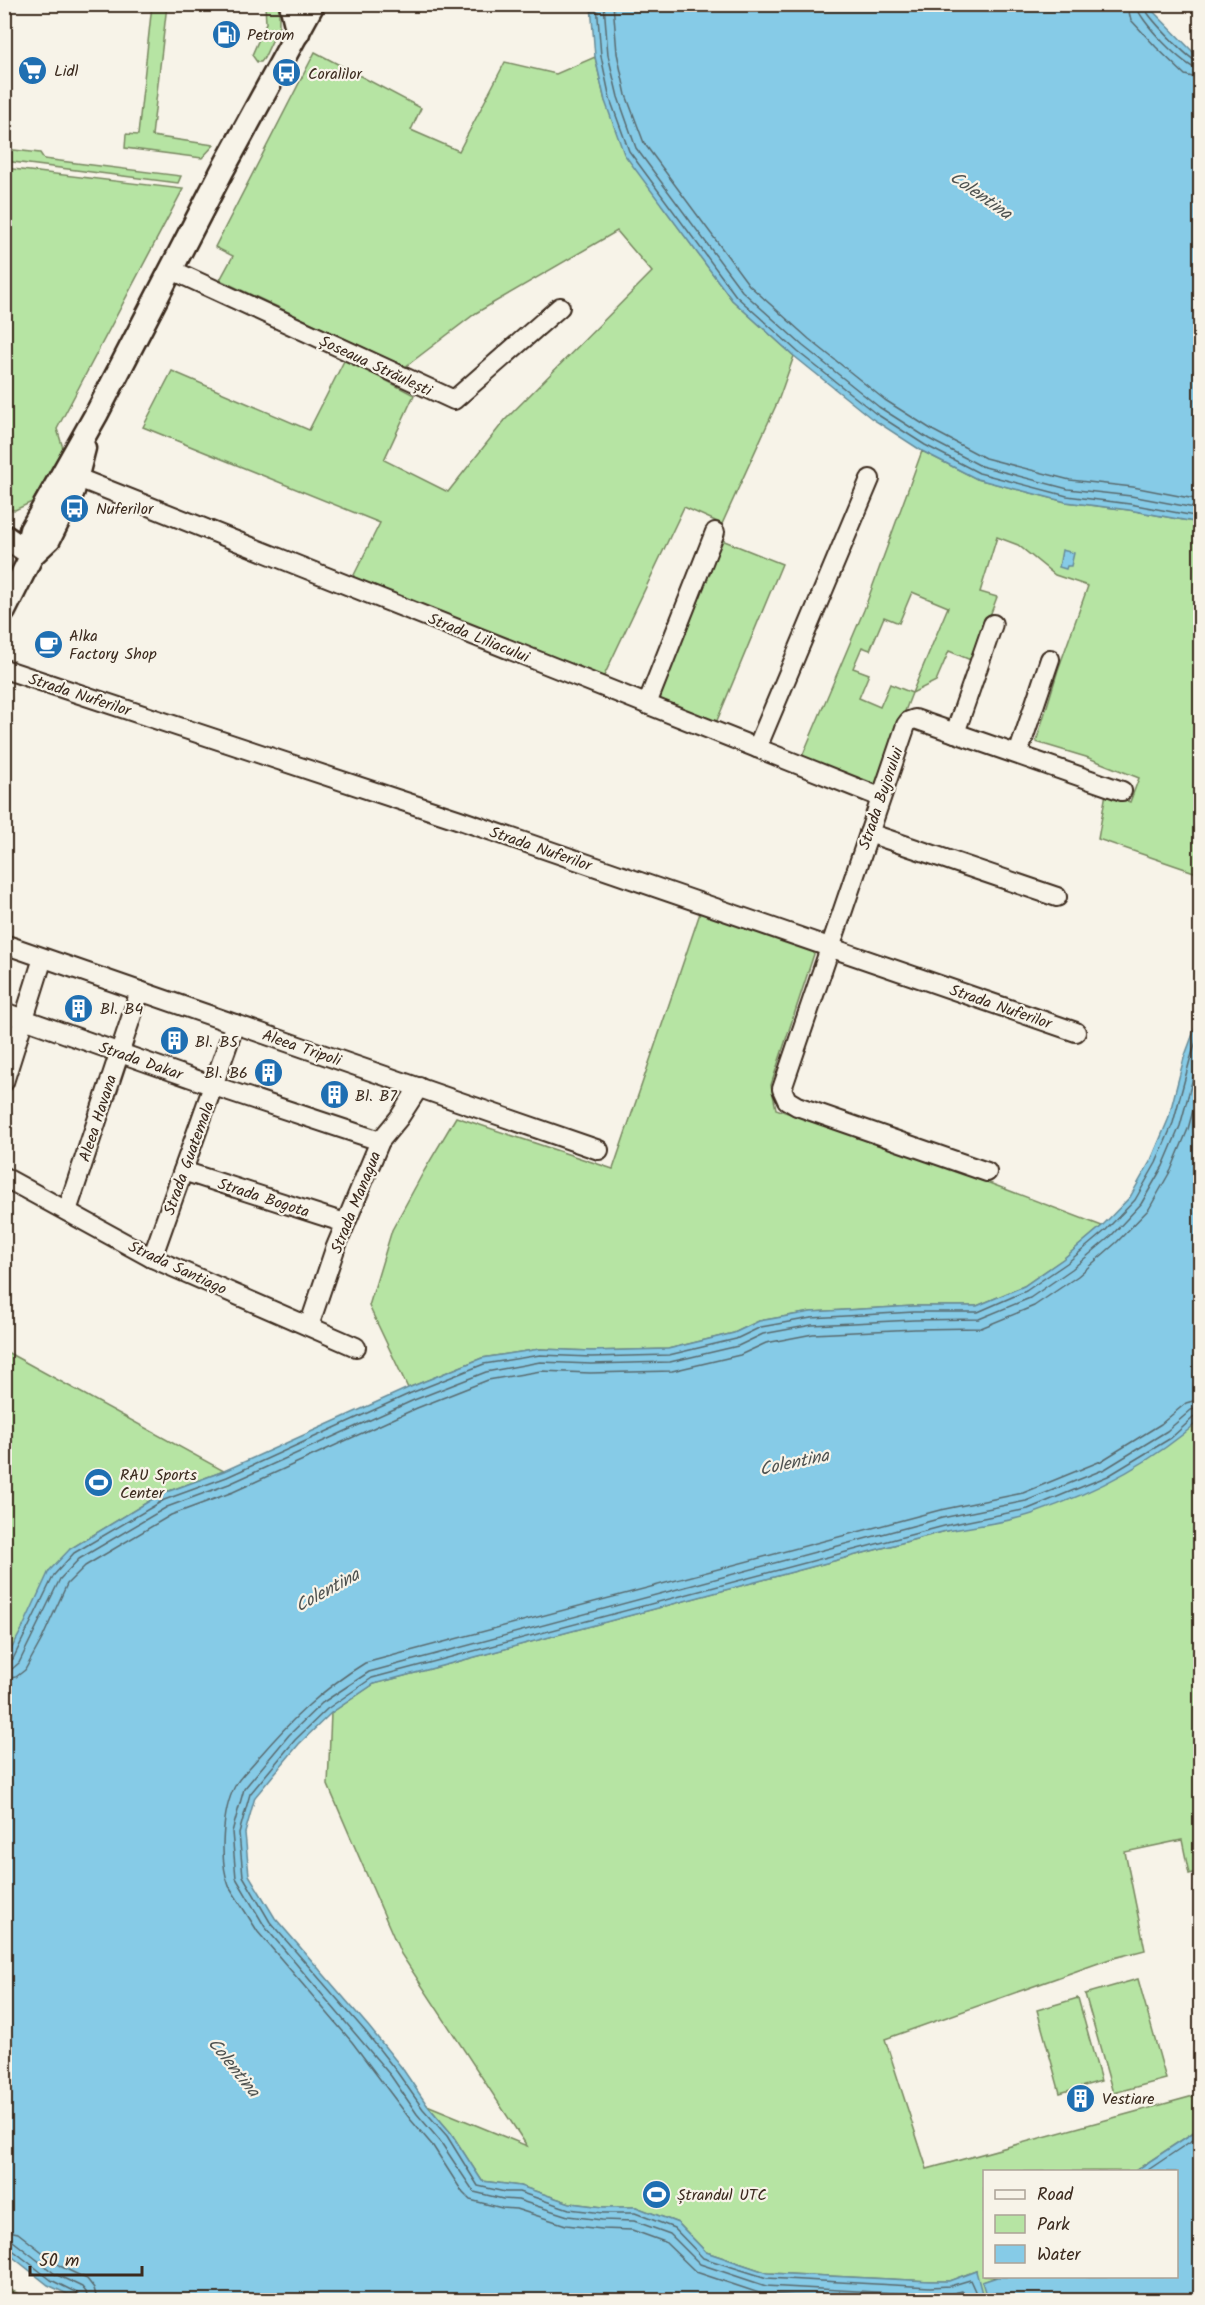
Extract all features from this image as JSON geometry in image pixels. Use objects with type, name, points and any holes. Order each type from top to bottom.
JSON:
[{"type":"street","points":[[291,4],[298,33]]},
{"type":"street","points":[[32,555],[28,542],[36,520],[88,430],[228,161],[313,4]]},
{"type":"street","name":"Șoseaua Străulești","points":[[172,270],[454,400],[560,307]]},
{"type":"street","points":[[7,595],[32,555],[49,539],[78,478],[88,430]]},
{"type":"street","name":"Strada Liliacului","points":[[78,478],[880,797]]},
{"type":"street","points":[[757,748],[870,479]]},
{"type":"street","points":[[4,525],[36,520]]},
{"type":"street","points":[[647,704],[715,532]]},
{"type":"street","points":[[4,536],[32,555]]},
{"type":"street","points":[[4,552],[15,555],[32,555]]},
{"type":"street","points":[[955,732],[993,624]]},
{"type":"street","points":[[1018,754],[1050,659]]},
{"type":"street","name":"Strada Nuferilor","points":[[4,669],[457,819],[1076,1032]]},
{"type":"street","name":"Strada Bujorului","points":[[987,1172],[797,1106],[787,1100],[782,1089],[880,797],[909,721],[915,719],[1122,791]]},
{"type":"street","points":[[868,833],[1057,897]]},
{"type":"street","name":"Aleea Tripoli","points":[[4,944],[599,1150]]},
{"type":"street","points":[[4,1082],[43,958]]},
{"type":"street","name":"Aleea Havana","points":[[67,1211],[140,991]]},
{"type":"street","name":"Strada Dakar","points":[[4,1012],[214,1086],[380,1141]]},
{"type":"street","name":"Strada Guatemala","points":[[152,1258],[236,1024]]},
{"type":"street","name":"Strada Managua","points":[[309,1326],[345,1223],[380,1141],[399,1118],[419,1087]]},
{"type":"street","name":"Strada Bogota","points":[[183,1171],[345,1223]]},
{"type":"street","name":"Strada Santiago","points":[[4,1177],[152,1258],[356,1347]]},
{"type":"green space","points":[[152,5],[167,5],[152,136],[214,145],[202,158],[125,148],[126,134],[138,135]]},
{"type":"green space","points":[[265,5],[279,5],[279,26],[264,58],[261,62],[257,62],[252,55],[266,23]]},
{"type":"green space","points":[[315,52],[421,108],[411,130],[459,151],[505,62],[556,74],[595,57],[605,101],[662,205],[732,300],[794,356],[778,401],[722,524],[684,507],[602,680],[353,577],[380,523],[143,427],[172,371],[309,430],[345,359],[414,395],[384,460],[448,492],[505,420],[652,272],[617,231],[476,313],[405,367],[220,280],[233,256],[215,247]]},
{"type":"green space","points":[[5,149],[40,153],[44,159],[181,176],[178,183],[5,161]]},
{"type":"green space","points":[[4,168],[183,189],[57,429],[63,448],[32,502],[15,510],[4,509]]},
{"type":"green space","points":[[922,451],[977,479],[1066,502],[1129,510],[1200,523],[1200,866],[1197,873],[1098,839],[1106,793],[1130,802],[1139,778],[1086,757],[1036,742],[1058,670],[1088,586],[1055,575],[1018,545],[997,537],[980,592],[997,597],[973,661],[949,651],[936,681],[912,693],[875,789],[801,759],[864,610]],"holes":[[[912,592],[948,607],[912,693],[890,684],[880,707],[859,698],[869,674],[853,668],[862,647],[870,650],[884,617],[899,623]]]},
{"type":"green space","points":[[717,538],[782,564],[716,723],[657,698]]},
{"type":"green space","points":[[700,913],[815,951],[771,1085],[776,1109],[976,1178],[1102,1226],[1063,1259],[1024,1286],[977,1306],[914,1306],[811,1312],[759,1321],[734,1333],[668,1349],[591,1351],[540,1349],[482,1358],[408,1388],[369,1306],[392,1230],[456,1117],[613,1169]]},
{"type":"green space","name":"RAU Sports Center","points":[[5,1351],[224,1471],[161,1494],[70,1549],[5,1661]]},
{"type":"green space","points":[[1200,1419],[1200,1871],[1189,1874],[1182,1840],[1125,1852],[1145,1950],[1110,1959],[885,2039],[927,2169],[1197,2095],[1200,2102],[1200,2128],[1137,2170],[983,2170],[983,2278],[994,2278],[983,2282],[995,2292],[997,2300],[972,2300],[976,2271],[949,2281],[768,2273],[706,2252],[678,2223],[636,2207],[603,2207],[570,2203],[520,2186],[482,2181],[451,2133],[427,2105],[527,2146],[401,1954],[328,1785],[331,1713],[374,1684],[946,1531],[1030,1514]]},
{"type":"green space","points":[[1138,1979],[1166,2079],[1113,2093],[1085,1994]]},
{"type":"green space","points":[[1078,1998],[1101,2081],[1060,2093],[1037,2010]]},
{"type":"green space","points":[[5,2287],[30,2300],[5,2300]]},
{"type":"water","name":"Colentina","points":[[591,5],[1147,5],[1200,59],[1200,523],[1129,510],[1066,502],[977,479],[922,451],[871,418],[794,356],[732,300],[624,154],[605,101],[595,57]]},
{"type":"water","points":[[1062,550],[1074,553],[1071,566],[1067,566],[1066,569],[1059,567]]},
{"type":"water","name":"Colentina","points":[[1200,1015],[1200,1420],[1182,1436],[1121,1475],[1055,1506],[1032,1514],[946,1531],[374,1684],[331,1713],[299,1744],[255,1797],[245,1833],[249,1875],[275,1918],[402,2068],[427,2105],[451,2133],[482,2181],[520,2186],[570,2203],[603,2207],[636,2207],[678,2223],[706,2252],[768,2273],[949,2281],[976,2271],[983,2297],[972,2300],[80,2300],[48,2285],[5,2251],[5,1661],[49,1571],[70,1549],[161,1494],[224,1471],[408,1388],[482,1358],[540,1349],[591,1351],[668,1349],[734,1333],[759,1321],[811,1312],[914,1306],[977,1306],[1024,1286],[1063,1259],[1102,1226],[1130,1197],[1151,1160],[1168,1120],[1184,1058]]},
{"type":"water","points":[[1200,2128],[1200,2300],[997,2300],[994,2292],[986,2295],[982,2282],[994,2278],[1178,2278],[1178,2170],[1137,2170]]},
{"type":"place","name":"Petrom","points":[[226,34]]},
{"type":"place","name":"Lidl","points":[[33,70]]},
{"type":"place","name":"Coralilor","points":[[287,73]]},
{"type":"place","name":"Nuferilor","points":[[75,508]]},
{"type":"place","name":"Alka Factory Shop","points":[[48,644]]},
{"type":"place","name":"Bl. B4","points":[[79,1008]]},
{"type":"place","name":"Bl. B5","points":[[174,1041]]},
{"type":"place","name":"Bl. B6","points":[[269,1072]]},
{"type":"place","name":"Bl. B7","points":[[334,1095]]},
{"type":"place","name":"RAU Sports Center","points":[[99,1483]]},
{"type":"place","name":"Vestiare","points":[[1081,2098]]},
{"type":"place","name":"Ștrandul UTC","points":[[656,2194]]}]
